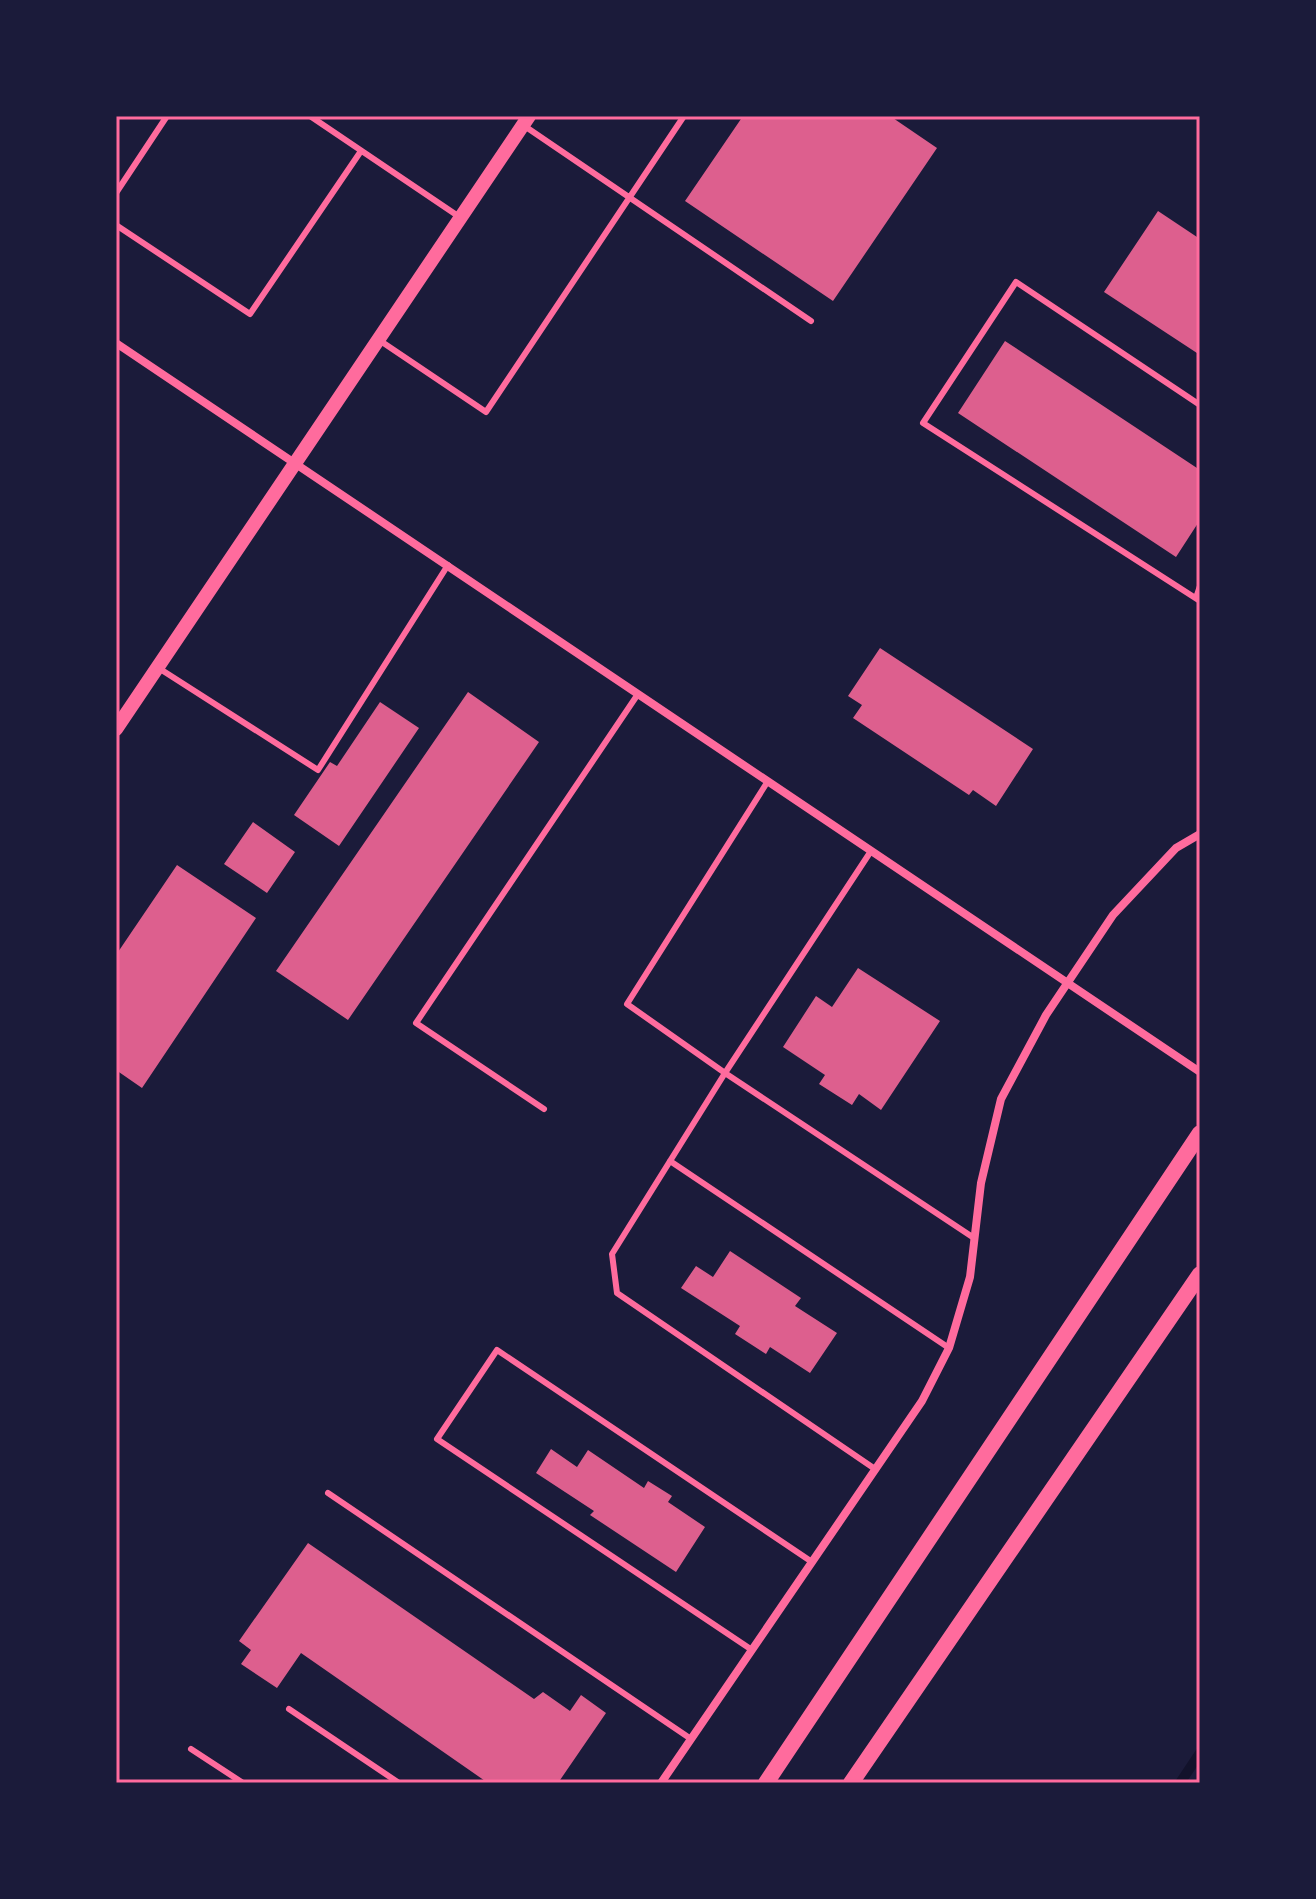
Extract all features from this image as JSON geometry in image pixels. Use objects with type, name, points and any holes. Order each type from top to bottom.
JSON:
[{"type":"main road","points":[[766,1783],[1200,1133]]},
{"type":"main road","points":[[851,1783],[1200,1274]]},
{"type":"street","points":[[116,729],[526,121]]},
{"type":"street","points":[[116,343],[1200,1072]]},
{"type":"street","points":[[661,1783],[922,1401],[949,1348],[970,1277],[981,1183],[1001,1099],[1046,1015],[1113,915],[1176,848],[1200,834]]},
{"type":"lane","points":[[116,193],[167,116]]},
{"type":"lane","points":[[310,116],[461,218]]},
{"type":"lane","points":[[379,340],[486,412],[684,116]]},
{"type":"lane","points":[[526,121],[629,198],[811,321]]},
{"type":"lane","points":[[116,225],[250,314],[361,151]]},
{"type":"lane","points":[[1200,405],[1016,282],[923,423],[1198,600],[1200,586]]},
{"type":"lane","points":[[157,667],[318,770],[448,565]]},
{"type":"lane","points":[[544,1109],[416,1023],[638,694]]},
{"type":"lane","points":[[768,781],[627,1004],[725,1073],[974,1238]]},
{"type":"lane","points":[[871,851],[725,1073],[612,1254],[617,1293],[875,1469]]},
{"type":"lane","points":[[670,1161],[949,1348]]},
{"type":"lane","points":[[752,1650],[437,1439],[497,1350],[812,1562]]},
{"type":"lane","points":[[328,1493],[691,1739]]},
{"type":"lane","points":[[289,1709],[399,1783]]},
{"type":"lane","points":[[191,1749],[243,1783]]},
{"type":"building","points":[[743,116],[890,116],[937,148],[833,301],[685,201]]},
{"type":"building","points":[[1158,211],[1200,239],[1200,355],[1104,292]]},
{"type":"building","points":[[1005,341],[1200,470],[1200,520],[1176,557],[958,413]]},
{"type":"building","points":[[880,648],[1033,749],[996,806],[973,790],[969,795],[853,718],[862,705],[848,696]]},
{"type":"building","points":[[468,692],[539,742],[348,1020],[276,971]]},
{"type":"building","points":[[380,702],[419,728],[339,846],[294,815],[330,762],[337,766]]},
{"type":"building","points":[[253,822],[295,852],[267,893],[224,864]]},
{"type":"building","points":[[177,865],[256,918],[142,1088],[116,1070],[116,955]]},
{"type":"building","points":[[858,968],[940,1021],[881,1110],[859,1094],[852,1105],[819,1084],[825,1075],[783,1047],[816,996],[832,1007]]},
{"type":"building","points":[[730,1251],[801,1298],[795,1306],[837,1333],[810,1373],[770,1347],[766,1354],[735,1334],[740,1326],[681,1288],[696,1266],[713,1277]]},
{"type":"building","points":[[551,1449],[577,1467],[588,1450],[644,1488],[648,1481],[672,1496],[668,1502],[705,1527],[676,1572],[590,1515],[594,1511],[536,1473]]},
{"type":"building","points":[[308,1543],[534,1699],[543,1692],[570,1711],[581,1695],[606,1713],[558,1783],[488,1783],[301,1653],[277,1688],[241,1664],[251,1650],[239,1641]]},
{"type":"waterway","points":[[1180,1783],[1200,1753]]}]
